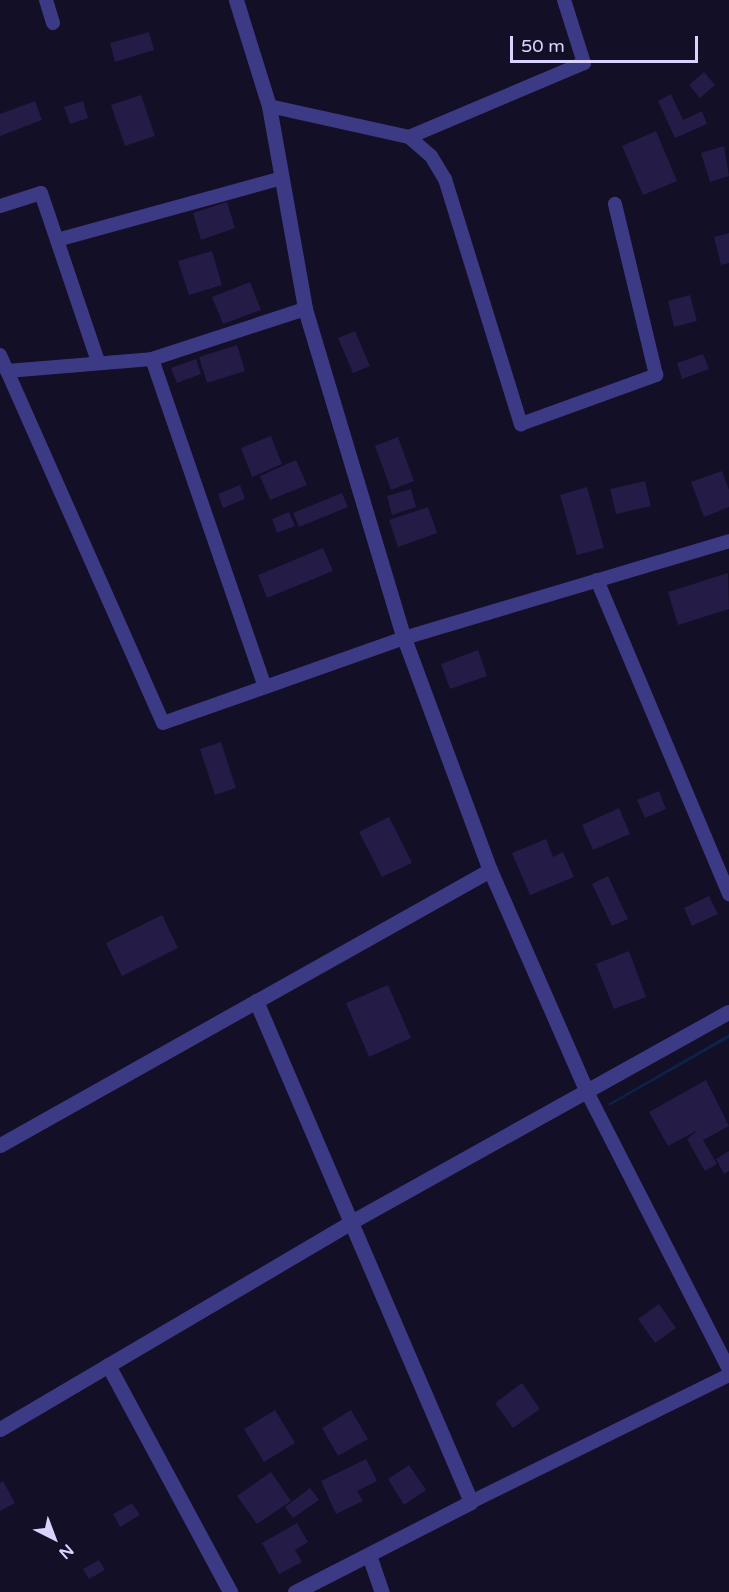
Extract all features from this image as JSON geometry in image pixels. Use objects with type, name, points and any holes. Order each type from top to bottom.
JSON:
[{"type":"street","points":[[236,0],[269,106],[305,309],[404,638],[490,870],[586,1090]]},
{"type":"street","points":[[0,1144],[490,870]]},
{"type":"street","points":[[256,1001],[471,1502],[295,1592]]},
{"type":"street","points":[[0,1429],[351,1222],[729,1012]]},
{"type":"street","points":[[108,1365],[230,1592]]},
{"type":"street","points":[[369,1556],[382,1592]]},
{"type":"lane","points":[[46,0],[53,23]]},
{"type":"lane","points":[[409,137],[584,63],[564,0]]},
{"type":"lane","points":[[269,106],[409,137],[431,156],[445,179],[521,424],[656,375],[615,204]]},
{"type":"lane","points":[[57,240],[282,178]]},
{"type":"lane","points":[[0,206],[41,193],[98,361]]},
{"type":"lane","points":[[7,371],[98,361],[152,359],[305,309]]},
{"type":"lane","points":[[0,355],[163,723],[404,638],[729,541]]},
{"type":"lane","points":[[152,359],[265,687]]},
{"type":"lane","points":[[597,580],[729,894]]},
{"type":"lane","points":[[586,1090],[729,1369]]},
{"type":"lane","points":[[471,1502],[729,1375]]},
{"type":"water","points":[[729,1034],[729,1038],[609,1106],[608,1104]]},
{"type":"building","points":[[149,32],[154,50],[115,62],[110,43]]},
{"type":"building","points":[[704,72],[715,85],[700,98],[689,85]]},
{"type":"building","points":[[671,94],[683,120],[702,111],[707,124],[675,138],[658,101]]},
{"type":"building","points":[[141,95],[155,136],[125,146],[111,105]]},
{"type":"building","points":[[35,101],[42,120],[0,136],[0,114]]},
{"type":"building","points":[[83,101],[88,118],[70,124],[64,107]]},
{"type":"building","points":[[656,131],[677,181],[643,195],[622,146]]},
{"type":"building","points":[[724,146],[729,176],[710,182],[701,153]]},
{"type":"building","points":[[227,202],[235,228],[201,240],[193,213]]},
{"type":"building","points":[[729,233],[729,263],[721,265],[714,237]]},
{"type":"building","points":[[212,251],[222,285],[189,295],[178,261]]},
{"type":"building","points":[[250,282],[261,310],[223,324],[212,297]]},
{"type":"building","points":[[690,295],[697,321],[674,327],[668,301]]},
{"type":"building","points":[[355,331],[370,366],[353,373],[338,338]]},
{"type":"building","points":[[237,345],[245,371],[207,383],[199,357]]},
{"type":"building","points":[[703,354],[709,369],[682,379],[677,363]]},
{"type":"building","points":[[196,359],[201,374],[177,383],[171,368]]},
{"type":"building","points":[[271,436],[282,464],[252,477],[241,448]]},
{"type":"building","points":[[398,437],[414,481],[391,490],[375,446]]},
{"type":"building","points":[[296,460],[307,485],[270,500],[260,476]]},
{"type":"building","points":[[722,471],[729,490],[729,507],[704,517],[691,482]]},
{"type":"building","points":[[645,481],[651,506],[616,514],[610,489]]},
{"type":"building","points":[[240,485],[245,499],[223,508],[218,494]]},
{"type":"building","points":[[587,487],[604,548],[577,555],[560,495]]},
{"type":"building","points":[[411,489],[416,507],[392,515],[387,496]]},
{"type":"building","points":[[342,493],[348,507],[299,527],[293,513]]},
{"type":"building","points":[[428,507],[437,533],[398,547],[389,520]]},
{"type":"building","points":[[289,512],[295,526],[277,533],[272,519]]},
{"type":"building","points":[[323,548],[333,571],[267,598],[258,575]]},
{"type":"building","points":[[728,573],[729,609],[678,625],[668,592]]},
{"type":"building","points":[[478,650],[487,676],[450,689],[441,664]]},
{"type":"building","points":[[221,742],[236,788],[215,795],[200,749]]},
{"type":"building","points":[[659,791],[666,809],[645,818],[637,800]]},
{"type":"building","points":[[619,808],[630,834],[593,850],[582,825]]},
{"type":"building","points":[[389,817],[412,863],[382,877],[359,832]]},
{"type":"building","points":[[546,839],[553,857],[563,852],[574,877],[530,895],[512,853]]},
{"type":"building","points":[[608,876],[628,919],[612,926],[592,884]]},
{"type":"building","points":[[709,896],[718,914],[692,926],[684,908]]},
{"type":"building","points":[[162,915],[178,948],[122,976],[106,943]]},
{"type":"building","points":[[629,951],[646,997],[614,1009],[596,964]]},
{"type":"building","points":[[388,985],[411,1038],[369,1057],[346,1003]]},
{"type":"building","points":[[706,1080],[729,1126],[703,1140],[717,1164],[705,1171],[687,1139],[698,1130],[668,1146],[649,1112]]},
{"type":"building","points":[[729,1151],[729,1171],[724,1174],[716,1159]]},
{"type":"building","points":[[659,1304],[676,1328],[655,1343],[638,1319]]},
{"type":"building","points":[[522,1383],[540,1409],[513,1428],[495,1403]]},
{"type":"building","points":[[275,1410],[295,1443],[264,1462],[244,1429]]},
{"type":"building","points":[[351,1410],[368,1439],[338,1456],[322,1428]]},
{"type":"building","points":[[366,1459],[377,1481],[357,1491],[363,1501],[336,1514],[321,1481]]},
{"type":"building","points":[[409,1465],[426,1490],[404,1505],[388,1479]]},
{"type":"building","points":[[271,1472],[291,1501],[257,1524],[237,1496]]},
{"type":"building","points":[[3,1481],[15,1503],[0,1511],[0,1483]]},
{"type":"building","points":[[310,1488],[319,1500],[293,1518],[285,1507]]},
{"type":"building","points":[[132,1503],[140,1515],[120,1527],[113,1514]]},
{"type":"building","points":[[297,1523],[308,1542],[295,1550],[302,1562],[279,1574],[262,1543]]},
{"type":"building","points":[[99,1560],[105,1570],[89,1579],[83,1569]]}]
